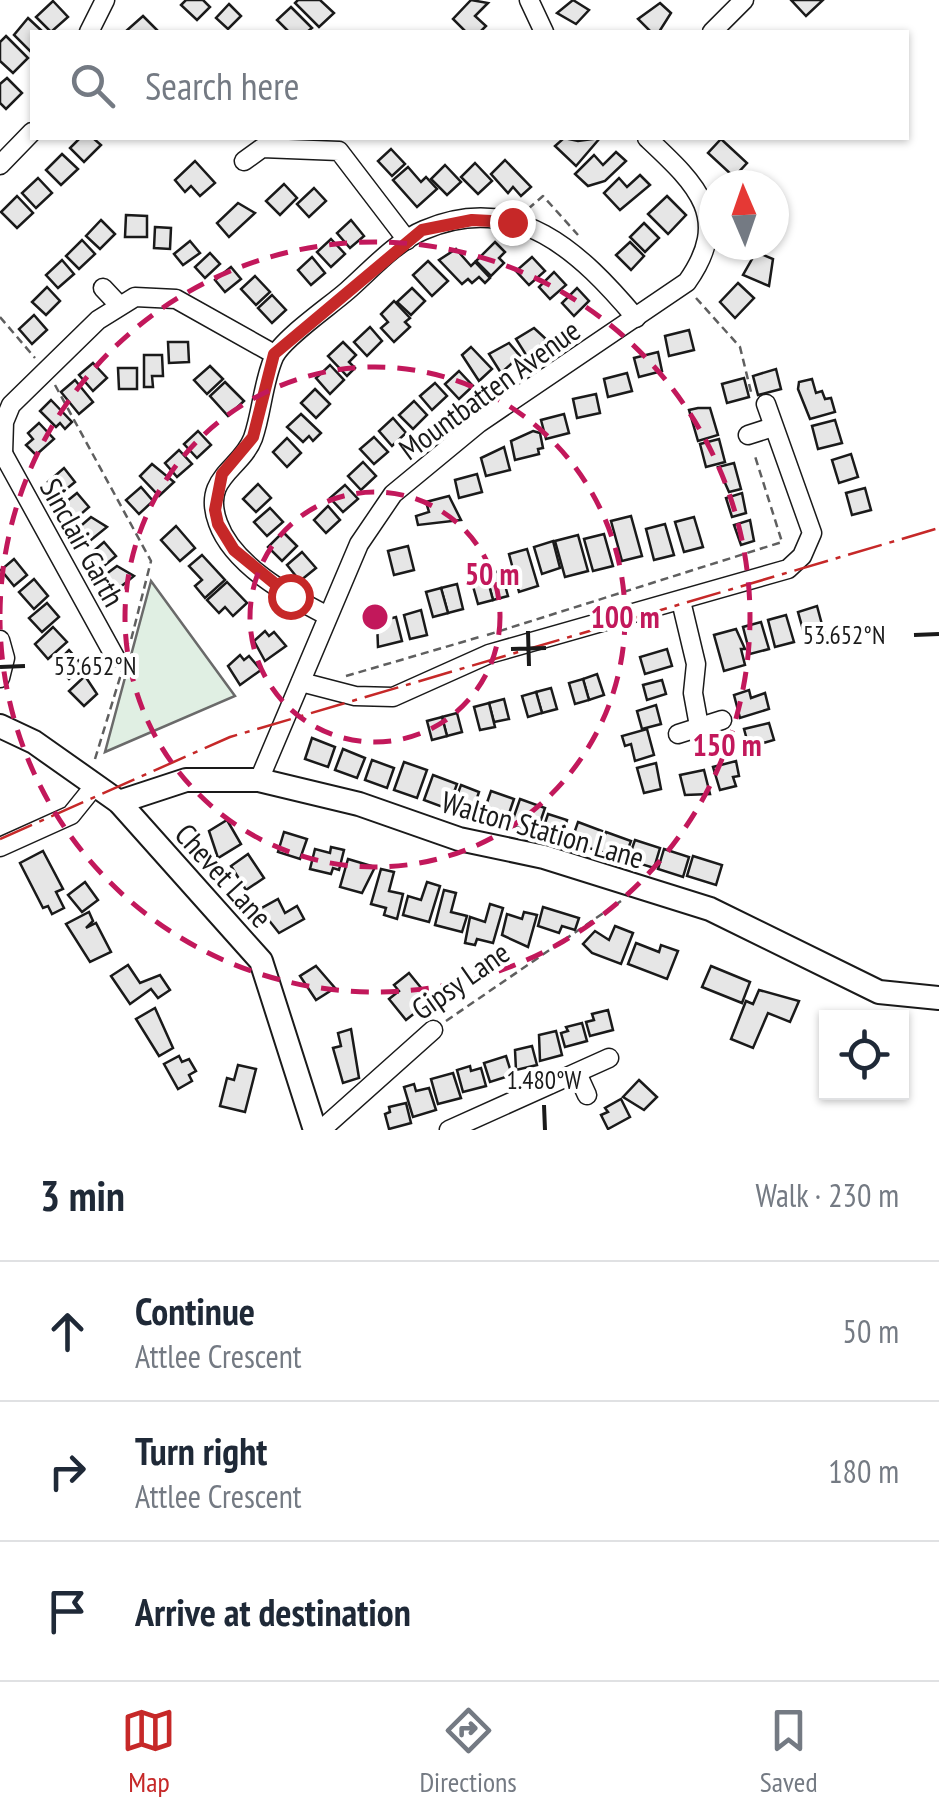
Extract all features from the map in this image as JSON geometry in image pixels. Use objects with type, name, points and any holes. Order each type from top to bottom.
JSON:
[{"type":"main road","name":"Chevet Lane","points":[[0,726],[34,742],[119,802],[261,961],[318,1130]]},
{"type":"main road","name":"Walton Station Lane","points":[[119,802],[186,780],[259,780],[710,909],[879,992],[939,998]]},
{"type":"street","points":[[90,30],[104,0]]},
{"type":"street","points":[[529,0],[543,30]]},
{"type":"street","points":[[715,30],[746,7]]},
{"type":"street","points":[[0,164],[30,134]]},
{"type":"street","name":"Mountbatten Avenue","points":[[259,780],[308,683],[326,615],[358,544],[393,494],[479,423],[683,285],[702,260],[709,230],[705,204],[692,180],[650,140]]},
{"type":"street","points":[[244,161],[262,148],[345,144],[407,240]]},
{"type":"street","points":[[326,615],[290,596],[234,550],[218,524],[215,510],[222,474],[253,437],[274,354],[407,240],[447,222],[472,220],[542,230],[590,264],[636,318]]},
{"type":"street","points":[[103,288],[118,304],[135,297],[176,299],[274,354]]},
{"type":"street","name":"Sinclair Garth","points":[[118,304],[11,405],[4,422],[2,451],[120,655]]},
{"type":"street","points":[[308,683],[356,696],[393,697],[490,654],[788,569],[802,556],[812,533],[766,404]]},
{"type":"street","points":[[748,435],[773,426]]},
{"type":"street","points":[[681,601],[696,664],[693,694],[699,726]]},
{"type":"street","points":[[0,640],[5,658],[0,678]]},
{"type":"street","points":[[678,734],[722,720]]},
{"type":"street","points":[[0,847],[71,815],[92,782]]},
{"type":"street","name":"Gipsy Lane","points":[[318,1130],[433,1030]]},
{"type":"street","points":[[449,1130],[609,1058]]},
{"type":"street","points":[[577,1072],[587,1095]]},
{"type":"path","points":[[683,285],[740,347],[755,408],[766,404]]},
{"type":"path","points":[[0,317],[46,370],[151,561],[120,655],[92,782]]},
{"type":"path","points":[[308,683],[782,542],[748,435]]},
{"type":"path","name":"Gipsy Lane","points":[[433,1030],[641,888]]},
{"type":"green space","points":[[151,581],[235,696],[105,752]]},
{"type":"building","points":[[186,0],[203,0],[210,7],[197,20],[181,5]]},
{"type":"building","points":[[320,0],[334,13],[319,27],[295,3]]},
{"type":"building","points":[[471,0],[488,3],[475,16],[486,26],[482,30],[464,30],[453,19]]},
{"type":"building","points":[[573,0],[589,10],[576,24],[557,13]]},
{"type":"building","points":[[791,0],[823,0],[806,16]]},
{"type":"building","points":[[53,1],[68,17],[49,30],[36,17]]},
{"type":"building","points":[[660,3],[671,13],[660,30],[649,30],[638,19]]},
{"type":"building","points":[[229,4],[241,16],[228,29],[216,18]]},
{"type":"building","points":[[291,7],[312,28],[287,30],[277,20]]},
{"type":"building","points":[[143,16],[157,30],[127,30]]},
{"type":"building","points":[[28,18],[41,30],[30,30],[30,51],[14,35]]},
{"type":"building","points":[[6,36],[28,58],[13,73],[0,61],[0,42]]},
{"type":"building","points":[[7,78],[22,93],[6,109],[0,103],[0,84]]},
{"type":"building","points":[[78,140],[95,140],[101,145],[84,162],[70,148]]},
{"type":"building","points":[[562,140],[598,140],[576,166],[555,146]]},
{"type":"building","points":[[720,140],[747,163],[740,170],[726,170],[708,153]]},
{"type":"building","points":[[391,149],[405,164],[392,176],[378,161]]},
{"type":"building","points":[[616,152],[626,161],[605,181],[588,186],[575,174],[594,155],[603,165]]},
{"type":"building","points":[[62,154],[78,169],[61,185],[46,170]]},
{"type":"building","points":[[505,160],[531,187],[521,196],[513,187],[508,193],[491,174]]},
{"type":"building","points":[[195,161],[215,183],[200,196],[191,186],[185,192],[175,180]]},
{"type":"building","points":[[475,163],[492,181],[478,194],[461,177]]},
{"type":"building","points":[[445,165],[461,182],[447,195],[431,179]]},
{"type":"building","points":[[408,167],[421,182],[426,177],[437,189],[417,207],[393,180]]},
{"type":"building","points":[[640,175],[650,185],[620,210],[604,193],[619,178],[627,187]]},
{"type":"building","points":[[38,178],[52,193],[36,208],[22,193]]},
{"type":"building","points":[[284,184],[297,198],[280,215],[266,201]]},
{"type":"building","points":[[314,188],[326,201],[309,217],[297,204]]},
{"type":"building","points":[[17,196],[33,213],[17,228],[1,212]]},
{"type":"building","points":[[667,196],[686,215],[668,234],[648,214]]},
{"type":"building","points":[[238,203],[255,213],[229,237],[217,223]]},
{"type":"building","points":[[126,215],[147,216],[147,237],[125,237]]},
{"type":"building","points":[[101,220],[115,234],[100,249],[86,236]]},
{"type":"building","points":[[351,220],[364,236],[350,248],[337,233]]},
{"type":"building","points":[[644,223],[659,238],[645,252],[630,237]]},
{"type":"building","points":[[155,227],[171,228],[170,249],[154,248]]},
{"type":"building","points":[[331,239],[345,254],[331,267],[317,252]]},
{"type":"building","points":[[82,240],[95,254],[79,269],[66,256]]},
{"type":"building","points":[[190,241],[200,253],[183,265],[174,254]]},
{"type":"building","points":[[495,242],[505,252],[499,258],[504,263],[491,276],[476,261]]},
{"type":"building","points":[[630,242],[644,256],[631,270],[616,255]]},
{"type":"building","points":[[456,249],[471,266],[475,262],[490,278],[485,283],[479,277],[462,284],[439,260]]},
{"type":"building","points":[[210,253],[220,264],[205,278],[195,267]]},
{"type":"building","points":[[312,257],[325,273],[311,285],[298,270]]},
{"type":"building","points":[[532,257],[545,271],[529,285],[516,271]]},
{"type":"building","points":[[62,260],[74,274],[58,288],[46,275]]},
{"type":"building","points":[[751,260],[773,260],[769,286],[743,275]]},
{"type":"building","points":[[428,261],[448,281],[432,296],[413,275]]},
{"type":"building","points":[[231,267],[241,279],[225,292],[215,280]]},
{"type":"building","points":[[554,272],[566,285],[550,299],[539,287]]},
{"type":"building","points":[[255,276],[270,292],[256,305],[241,289]]},
{"type":"building","points":[[738,283],[754,298],[735,318],[720,302]]},
{"type":"building","points":[[47,287],[60,301],[46,315],[32,302]]},
{"type":"building","points":[[412,288],[425,301],[411,315],[397,302]]},
{"type":"building","points":[[577,288],[589,301],[574,316],[562,303]]},
{"type":"building","points":[[272,295],[286,310],[272,323],[258,308]]},
{"type":"building","points":[[394,301],[410,318],[405,322],[410,327],[394,342],[381,328],[388,322],[381,314]]},
{"type":"building","points":[[34,315],[47,330],[32,344],[19,329]]},
{"type":"building","points":[[370,327],[382,341],[367,356],[354,342]]},
{"type":"building","points":[[534,328],[546,339],[528,358],[516,339]]},
{"type":"building","points":[[689,330],[694,350],[669,356],[665,336]]},
{"type":"building","points":[[168,342],[188,342],[189,362],[169,363]]},
{"type":"building","points":[[343,342],[356,355],[349,362],[355,368],[347,376],[328,356]]},
{"type":"building","points":[[509,343],[520,356],[501,373],[489,354]]},
{"type":"building","points":[[471,347],[492,369],[479,381],[462,355]]},
{"type":"building","points":[[658,352],[662,371],[639,377],[634,358]]},
{"type":"building","points":[[144,355],[162,355],[163,376],[152,376],[153,387],[144,387]]},
{"type":"building","points":[[93,363],[107,378],[93,391],[79,375]]},
{"type":"building","points":[[330,365],[344,380],[330,394],[316,378]]},
{"type":"building","points":[[210,366],[223,379],[207,394],[194,380]]},
{"type":"building","points":[[118,368],[137,368],[137,389],[119,389]]},
{"type":"building","points":[[776,369],[781,389],[758,395],[753,376]]},
{"type":"building","points":[[459,371],[473,386],[459,399],[445,384]]},
{"type":"building","points":[[627,373],[632,391],[608,397],[604,379]]},
{"type":"building","points":[[744,378],[749,397],[727,403],[722,384]]},
{"type":"building","points":[[812,379],[816,393],[822,391],[825,399],[831,398],[835,412],[810,419],[798,389],[799,382]]},
{"type":"building","points":[[75,380],[93,402],[79,414],[61,392]]},
{"type":"building","points":[[225,382],[244,401],[228,416],[210,396]]},
{"type":"building","points":[[435,383],[447,396],[432,410],[420,396]]},
{"type":"building","points":[[315,389],[330,404],[316,418],[301,403]]},
{"type":"building","points":[[596,394],[600,413],[577,418],[573,399]]},
{"type":"building","points":[[51,400],[72,422],[65,429],[60,423],[56,427],[40,411]]},
{"type":"building","points":[[414,401],[427,415],[413,429],[399,415]]},
{"type":"building","points":[[710,408],[718,435],[698,441],[689,410]]},
{"type":"building","points":[[301,414],[321,433],[313,441],[309,436],[303,442],[287,427]]},
{"type":"building","points":[[564,414],[569,433],[546,439],[541,420]]},
{"type":"building","points":[[393,418],[406,433],[392,446],[379,431]]},
{"type":"building","points":[[835,420],[842,443],[818,449],[812,426]]},
{"type":"building","points":[[39,423],[54,439],[36,455],[26,445],[33,439],[28,433]]},
{"type":"building","points":[[198,431],[211,445],[197,458],[184,444]]},
{"type":"building","points":[[533,431],[540,433],[543,448],[538,449],[539,454],[515,460],[511,441]]},
{"type":"building","points":[[374,437],[388,452],[374,464],[360,449]]},
{"type":"building","points":[[287,438],[301,453],[287,467],[273,452]]},
{"type":"building","points":[[719,439],[725,462],[706,467],[700,444]]},
{"type":"building","points":[[504,447],[510,470],[486,476],[481,458]]},
{"type":"building","points":[[179,450],[192,464],[177,477],[165,463]]},
{"type":"building","points":[[851,454],[858,477],[839,483],[832,460]]},
{"type":"building","points":[[363,462],[376,476],[361,490],[348,476]]},
{"type":"building","points":[[734,463],[741,489],[729,492],[718,467]]},
{"type":"building","points":[[152,464],[174,482],[159,496],[140,476]]},
{"type":"building","points":[[64,468],[75,482],[59,495],[48,482]]},
{"type":"building","points":[[477,474],[482,492],[459,498],[455,480]]},
{"type":"building","points":[[258,484],[271,498],[256,512],[243,499]]},
{"type":"building","points":[[345,485],[358,499],[343,512],[330,498]]},
{"type":"building","points":[[141,487],[153,501],[139,514],[126,500]]},
{"type":"building","points":[[865,488],[871,510],[852,515],[846,493]]},
{"type":"building","points":[[77,493],[89,507],[73,521],[61,506]]},
{"type":"building","points":[[742,493],[746,513],[732,517],[726,498]]},
{"type":"building","points":[[449,496],[461,520],[418,525],[416,516],[429,512],[426,502]]},
{"type":"building","points":[[328,506],[340,520],[326,533],[314,520]]},
{"type":"building","points":[[270,508],[283,522],[267,536],[254,522]]},
{"type":"building","points":[[631,516],[642,556],[622,561],[611,521]]},
{"type":"building","points":[[91,517],[107,527],[86,544],[75,531]]},
{"type":"building","points":[[694,517],[703,547],[684,552],[675,522]]},
{"type":"building","points":[[750,520],[754,541],[741,545],[734,525]]},
{"type":"building","points":[[665,524],[674,555],[654,560],[646,529]]},
{"type":"building","points":[[176,526],[195,548],[180,561],[161,540]]},
{"type":"building","points":[[283,532],[297,546],[282,561],[268,547]]},
{"type":"building","points":[[604,534],[613,566],[593,571],[584,539]]},
{"type":"building","points":[[578,535],[588,571],[565,577],[555,541]]},
{"type":"building","points":[[553,541],[560,568],[542,574],[534,547]]},
{"type":"building","points":[[104,542],[116,556],[100,569],[89,555]]},
{"type":"building","points":[[408,546],[414,570],[394,575],[388,551]]},
{"type":"building","points":[[527,549],[538,586],[519,592],[509,554]]},
{"type":"building","points":[[302,552],[316,568],[300,581],[287,565]]},
{"type":"building","points":[[202,555],[225,580],[205,598],[195,586],[202,580],[189,566]]},
{"type":"building","points":[[14,559],[27,575],[14,586],[1,570]]},
{"type":"building","points":[[117,566],[134,576],[113,593],[101,578]]},
{"type":"building","points":[[501,571],[508,596],[493,600],[486,574]]},
{"type":"building","points":[[486,574],[493,600],[478,604],[471,579]]},
{"type":"building","points":[[34,579],[48,596],[34,609],[19,592]]},
{"type":"building","points":[[227,582],[247,603],[233,616],[225,607],[219,613],[207,600]]},
{"type":"building","points":[[457,584],[463,609],[448,613],[441,588]]},
{"type":"building","points":[[441,588],[448,613],[433,617],[426,592]]},
{"type":"building","points":[[47,603],[59,617],[42,632],[29,618]]},
{"type":"building","points":[[817,606],[824,632],[805,637],[798,612]]},
{"type":"building","points":[[421,610],[427,635],[410,639],[404,615]]},
{"type":"building","points":[[786,615],[794,642],[775,647],[768,620]]},
{"type":"building","points":[[396,617],[402,641],[378,647],[377,622]]},
{"type":"building","points":[[761,622],[769,649],[750,654],[743,627]]},
{"type":"building","points":[[53,627],[67,642],[48,659],[35,644]]},
{"type":"building","points":[[736,629],[745,649],[741,649],[745,665],[724,671],[714,635]]},
{"type":"building","points":[[265,631],[269,636],[274,632],[286,646],[265,661],[254,641]]},
{"type":"building","points":[[667,649],[672,666],[645,674],[640,657]]},
{"type":"building","points":[[69,650],[83,666],[69,679],[55,664]]},
{"type":"building","points":[[240,655],[244,660],[249,656],[261,670],[240,685],[228,666]]},
{"type":"building","points":[[597,674],[604,695],[589,700],[583,679]]},
{"type":"building","points":[[85,676],[97,694],[84,706],[69,691]]},
{"type":"building","points":[[583,679],[589,700],[575,704],[569,683]]},
{"type":"building","points":[[662,680],[666,694],[647,700],[643,685]]},
{"type":"building","points":[[551,688],[557,709],[542,713],[536,692]]},
{"type":"building","points":[[749,690],[751,698],[765,693],[769,709],[740,718],[734,695]]},
{"type":"building","points":[[536,692],[542,713],[528,717],[522,696]]},
{"type":"building","points":[[504,699],[509,719],[494,722],[489,703]]},
{"type":"building","points":[[489,703],[495,727],[480,730],[474,707]]},
{"type":"building","points":[[656,705],[661,724],[642,729],[637,711]]},
{"type":"building","points":[[457,713],[462,732],[447,736],[442,717]]},
{"type":"building","points":[[442,717],[447,736],[432,740],[427,721]]},
{"type":"building","points":[[769,723],[774,740],[749,747],[744,729]]},
{"type":"building","points":[[647,729],[654,755],[635,761],[631,744],[625,746],[622,736]]},
{"type":"building","points":[[312,738],[335,747],[328,767],[305,759]]},
{"type":"building","points":[[343,749],[365,758],[357,778],[335,770]]},
{"type":"building","points":[[372,760],[394,768],[387,788],[365,780]]},
{"type":"building","points":[[736,761],[736,786],[720,790],[713,767]]},
{"type":"building","points":[[404,762],[427,770],[417,798],[394,790]]},
{"type":"building","points":[[656,763],[661,789],[644,793],[637,768]]},
{"type":"building","points":[[704,770],[710,794],[685,795],[680,775]]},
{"type":"building","points":[[433,775],[457,784],[448,809],[424,800]]},
{"type":"building","points":[[461,785],[479,792],[471,816],[452,809]]},
{"type":"building","points":[[491,791],[514,799],[505,825],[482,817]]},
{"type":"building","points":[[520,799],[545,808],[536,834],[511,825]]},
{"type":"building","points":[[548,814],[567,820],[561,839],[542,832]]},
{"type":"building","points":[[227,820],[241,844],[218,858],[209,831]]},
{"type":"building","points":[[578,822],[602,831],[595,850],[571,842]]},
{"type":"building","points":[[284,832],[307,839],[300,859],[278,852]]},
{"type":"building","points":[[606,832],[631,841],[624,860],[599,851]]},
{"type":"building","points":[[635,840],[660,848],[654,868],[628,860]]},
{"type":"building","points":[[331,847],[344,850],[339,870],[333,868],[331,874],[310,869],[315,849],[330,853]]},
{"type":"building","points":[[664,849],[689,857],[683,877],[658,869]]},
{"type":"building","points":[[43,851],[63,889],[56,892],[64,908],[52,914],[48,906],[43,908],[20,863]]},
{"type":"building","points":[[248,854],[264,878],[246,890],[231,866]]},
{"type":"building","points":[[693,856],[722,865],[716,885],[687,876]]},
{"type":"building","points":[[348,859],[375,867],[362,893],[340,887]]},
{"type":"building","points":[[381,869],[394,872],[389,891],[403,894],[397,919],[384,915],[386,908],[371,904]]},
{"type":"building","points":[[85,882],[98,900],[82,912],[68,895]]},
{"type":"building","points":[[427,882],[440,886],[429,922],[403,915],[408,896],[421,900]]},
{"type":"building","points":[[444,890],[456,893],[451,912],[467,916],[462,932],[435,925]]},
{"type":"building","points":[[278,899],[285,913],[297,906],[304,919],[279,933],[260,909]]},
{"type":"building","points":[[490,904],[503,908],[493,943],[477,939],[475,945],[465,943],[470,917],[485,922]]},
{"type":"building","points":[[543,907],[579,918],[575,930],[562,926],[559,933],[538,926]]},
{"type":"building","points":[[89,912],[93,921],[86,928],[96,923],[111,952],[90,962],[66,924]]},
{"type":"building","points":[[524,912],[537,915],[528,947],[502,935],[507,914],[522,919]]},
{"type":"building","points":[[615,926],[633,933],[621,964],[592,953],[583,944],[595,931],[609,940]]},
{"type":"building","points":[[636,943],[659,952],[661,945],[678,951],[667,979],[628,964]]},
{"type":"building","points":[[128,965],[140,983],[160,975],[170,990],[158,998],[151,989],[130,1004],[111,976]]},
{"type":"building","points":[[316,966],[335,988],[316,1000],[300,976]]},
{"type":"building","points":[[711,966],[750,982],[742,1003],[702,987]]},
{"type":"building","points":[[409,973],[431,1000],[406,1020],[389,999],[399,991],[394,985]]},
{"type":"building","points":[[759,990],[799,1001],[790,1022],[768,1013],[753,1048],[731,1039],[746,1001],[753,1004]]},
{"type":"building","points":[[155,1008],[173,1048],[159,1056],[136,1019]]},
{"type":"building","points":[[608,1010],[613,1030],[590,1036],[586,1022],[594,1020],[592,1014]]},
{"type":"building","points":[[582,1023],[587,1041],[565,1047],[561,1033],[568,1031],[566,1027]]},
{"type":"building","points":[[351,1029],[359,1078],[343,1083],[333,1048],[341,1046],[338,1033]]},
{"type":"building","points":[[556,1031],[562,1055],[540,1061],[539,1035]]},
{"type":"building","points":[[532,1046],[537,1065],[516,1070],[515,1050]]},
{"type":"building","points":[[179,1056],[182,1062],[189,1059],[196,1071],[189,1075],[192,1081],[178,1089],[164,1064]]},
{"type":"building","points":[[506,1056],[512,1075],[490,1082],[484,1063]]},
{"type":"building","points":[[238,1065],[256,1069],[245,1112],[220,1106],[227,1078],[234,1080]]},
{"type":"building","points":[[470,1066],[471,1071],[481,1068],[486,1086],[463,1092],[457,1070]]},
{"type":"building","points":[[453,1073],[461,1098],[438,1104],[431,1079]]},
{"type":"building","points":[[639,1080],[657,1097],[644,1110],[623,1097]]},
{"type":"building","points":[[414,1084],[416,1091],[429,1088],[436,1110],[413,1117],[404,1087]]},
{"type":"building","points":[[621,1099],[630,1117],[608,1129],[601,1115]]},
{"type":"building","points":[[406,1103],[411,1123],[389,1129],[385,1114],[390,1112],[389,1107]]},
{"type":"power","points":[[0,839],[230,737],[939,528]]},
{"type":"route","points":[[290,596],[234,550],[218,524],[215,510],[215,494],[222,474],[248,448],[253,437],[274,354],[422,230],[447,222],[512,222]]}]
